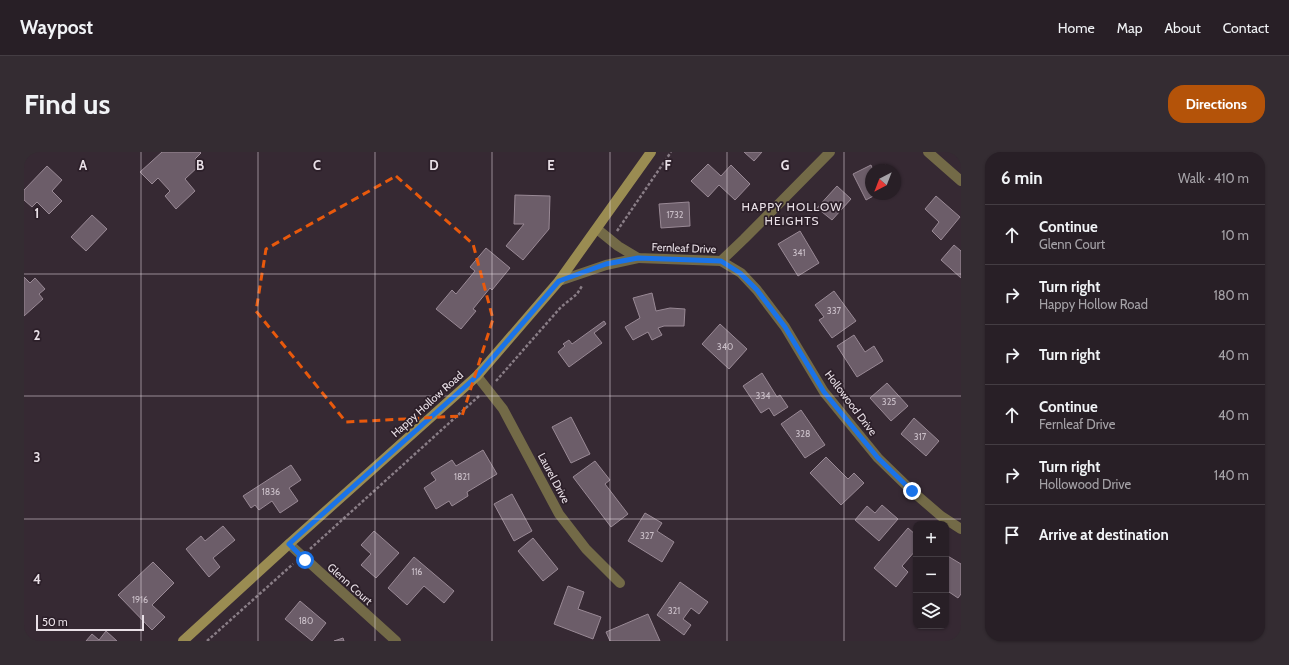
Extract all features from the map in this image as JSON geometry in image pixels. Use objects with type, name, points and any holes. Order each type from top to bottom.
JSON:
[{"type":"main road","name":"Happy Hollow Road","points":[[182,641],[477,376],[559,281],[651,152]]},
{"type":"street","name":"Fernleaf Drive","points":[[597,229],[618,246],[638,258],[721,261],[744,240],[830,152]]},
{"type":"street","points":[[928,152],[961,181]]},
{"type":"street","points":[[559,281],[606,264],[638,258]]},
{"type":"street","name":"Hollowood Drive","points":[[721,261],[740,273],[757,290],[785,327],[824,392],[878,458],[912,491],[941,516],[961,529]]},
{"type":"street","name":"Laurel Drive","points":[[477,376],[503,409],[559,514],[586,549],[620,583]]},
{"type":"street","name":"Glenn Court","points":[[289,544],[396,641]]},
{"type":"highlighted area","points":[[396,176],[473,244],[493,319],[462,416],[346,422],[256,311],[266,249]]},
{"type":"building","points":[[162,152],[201,153],[195,159],[201,164],[185,179],[195,191],[176,209],[165,196],[170,191],[158,178],[152,184],[140,172]]},
{"type":"building","points":[[744,152],[762,152],[754,161]]},
{"type":"building","points":[[708,164],[721,176],[731,165],[750,184],[735,200],[719,185],[708,197],[691,181]]},
{"type":"building","points":[[47,166],[62,180],[52,191],[62,201],[49,214],[37,202],[32,207],[24,200],[24,190]]},
{"type":"building","points":[[865,168],[865,198],[853,174]]},
{"type":"building","points":[[837,186],[851,199],[832,220],[817,208]]},
{"type":"building","points":[[515,195],[550,196],[549,229],[523,260],[506,246],[524,224],[514,224]]},
{"type":"building","points":[[936,196],[960,217],[941,240],[932,231],[939,222],[925,209]]},
{"type":"building","points":[[689,202],[690,226],[661,228],[659,204]]},
{"type":"building","points":[[92,215],[107,229],[86,251],[71,237]]},
{"type":"building","points":[[800,231],[819,263],[798,276],[778,244]]},
{"type":"building","points":[[954,245],[961,251],[961,278],[941,260]]},
{"type":"building","points":[[486,248],[510,268],[492,290],[490,288],[473,309],[476,311],[461,329],[436,309],[452,290],[456,294],[475,271],[470,267]]},
{"type":"building","points":[[24,277],[30,283],[35,278],[45,289],[39,294],[43,299],[24,316]]},
{"type":"building","points":[[834,291],[856,321],[832,338],[819,320],[824,317],[815,305]]},
{"type":"building","points":[[652,293],[656,311],[670,308],[685,309],[684,326],[664,326],[658,328],[662,335],[652,340],[648,332],[633,340],[625,327],[640,318],[633,298]]},
{"type":"building","points":[[604,321],[606,324],[594,333],[602,343],[569,367],[558,352],[565,346],[563,344],[569,340],[572,344]]},
{"type":"building","points":[[720,324],[747,349],[729,369],[702,344]]},
{"type":"building","points":[[854,335],[865,352],[874,346],[883,361],[857,377],[837,346]]},
{"type":"building","points":[[762,373],[777,397],[780,395],[788,407],[774,416],[769,408],[761,413],[743,386]]},
{"type":"building","points":[[887,383],[908,406],[891,421],[870,398]]},
{"type":"building","points":[[801,410],[825,445],[805,458],[781,424]]},
{"type":"building","points":[[571,417],[590,454],[571,463],[552,427]]},
{"type":"building","points":[[914,418],[939,441],[926,456],[901,434]]},
{"type":"building","points":[[483,450],[497,474],[467,492],[468,496],[452,506],[449,501],[436,509],[424,488],[436,480],[431,473],[452,460],[456,466]]},
{"type":"building","points":[[826,457],[848,479],[854,473],[864,483],[841,505],[810,473]]},
{"type":"building","points":[[595,461],[610,480],[605,484],[628,514],[611,527],[573,477]]},
{"type":"building","points":[[291,465],[301,480],[289,488],[298,501],[280,513],[272,501],[259,510],[255,505],[251,508],[243,496]]},
{"type":"building","points":[[512,494],[532,531],[514,541],[494,504]]},
{"type":"building","points":[[882,505],[898,519],[879,541],[855,520],[867,506],[875,513]]},
{"type":"building","points":[[645,513],[662,523],[657,531],[674,542],[662,562],[628,541]]},
{"type":"building","points":[[223,526],[235,540],[213,558],[220,567],[209,577],[186,549],[201,536],[205,541]]},
{"type":"building","points":[[908,528],[913,532],[913,553],[902,566],[908,572],[896,587],[874,568]]},
{"type":"building","points":[[374,531],[399,553],[376,578],[361,565],[371,554],[361,545]]},
{"type":"building","points":[[533,538],[558,569],[543,581],[518,551]]},
{"type":"building","points":[[414,557],[454,591],[444,603],[424,586],[407,605],[388,588]]},
{"type":"building","points":[[949,557],[961,564],[961,594],[958,598],[949,592]]},
{"type":"building","points":[[153,562],[174,583],[152,605],[165,617],[152,630],[118,595]]},
{"type":"building","points":[[680,582],[708,602],[699,614],[691,608],[683,619],[691,625],[684,635],[657,615]]},
{"type":"building","points":[[568,586],[584,592],[578,609],[601,617],[593,639],[554,624]]},
{"type":"building","points":[[300,601],[326,623],[312,641],[285,619]]},
{"type":"building","points":[[648,614],[660,641],[610,641],[606,632]]},
{"type":"building","points":[[106,631],[117,641],[86,641],[92,634],[99,640]]},
{"type":"building","points":[[343,638],[344,641],[334,641]]},
{"type":"district","name":"HAPPY HOLLOW HEIGHTS","points":[[792,214]]},
{"type":"route","points":[[305,560],[289,544],[477,376],[559,281],[606,264],[638,258],[721,261],[740,273],[757,290],[785,327],[824,392],[878,458],[912,491]]}]
